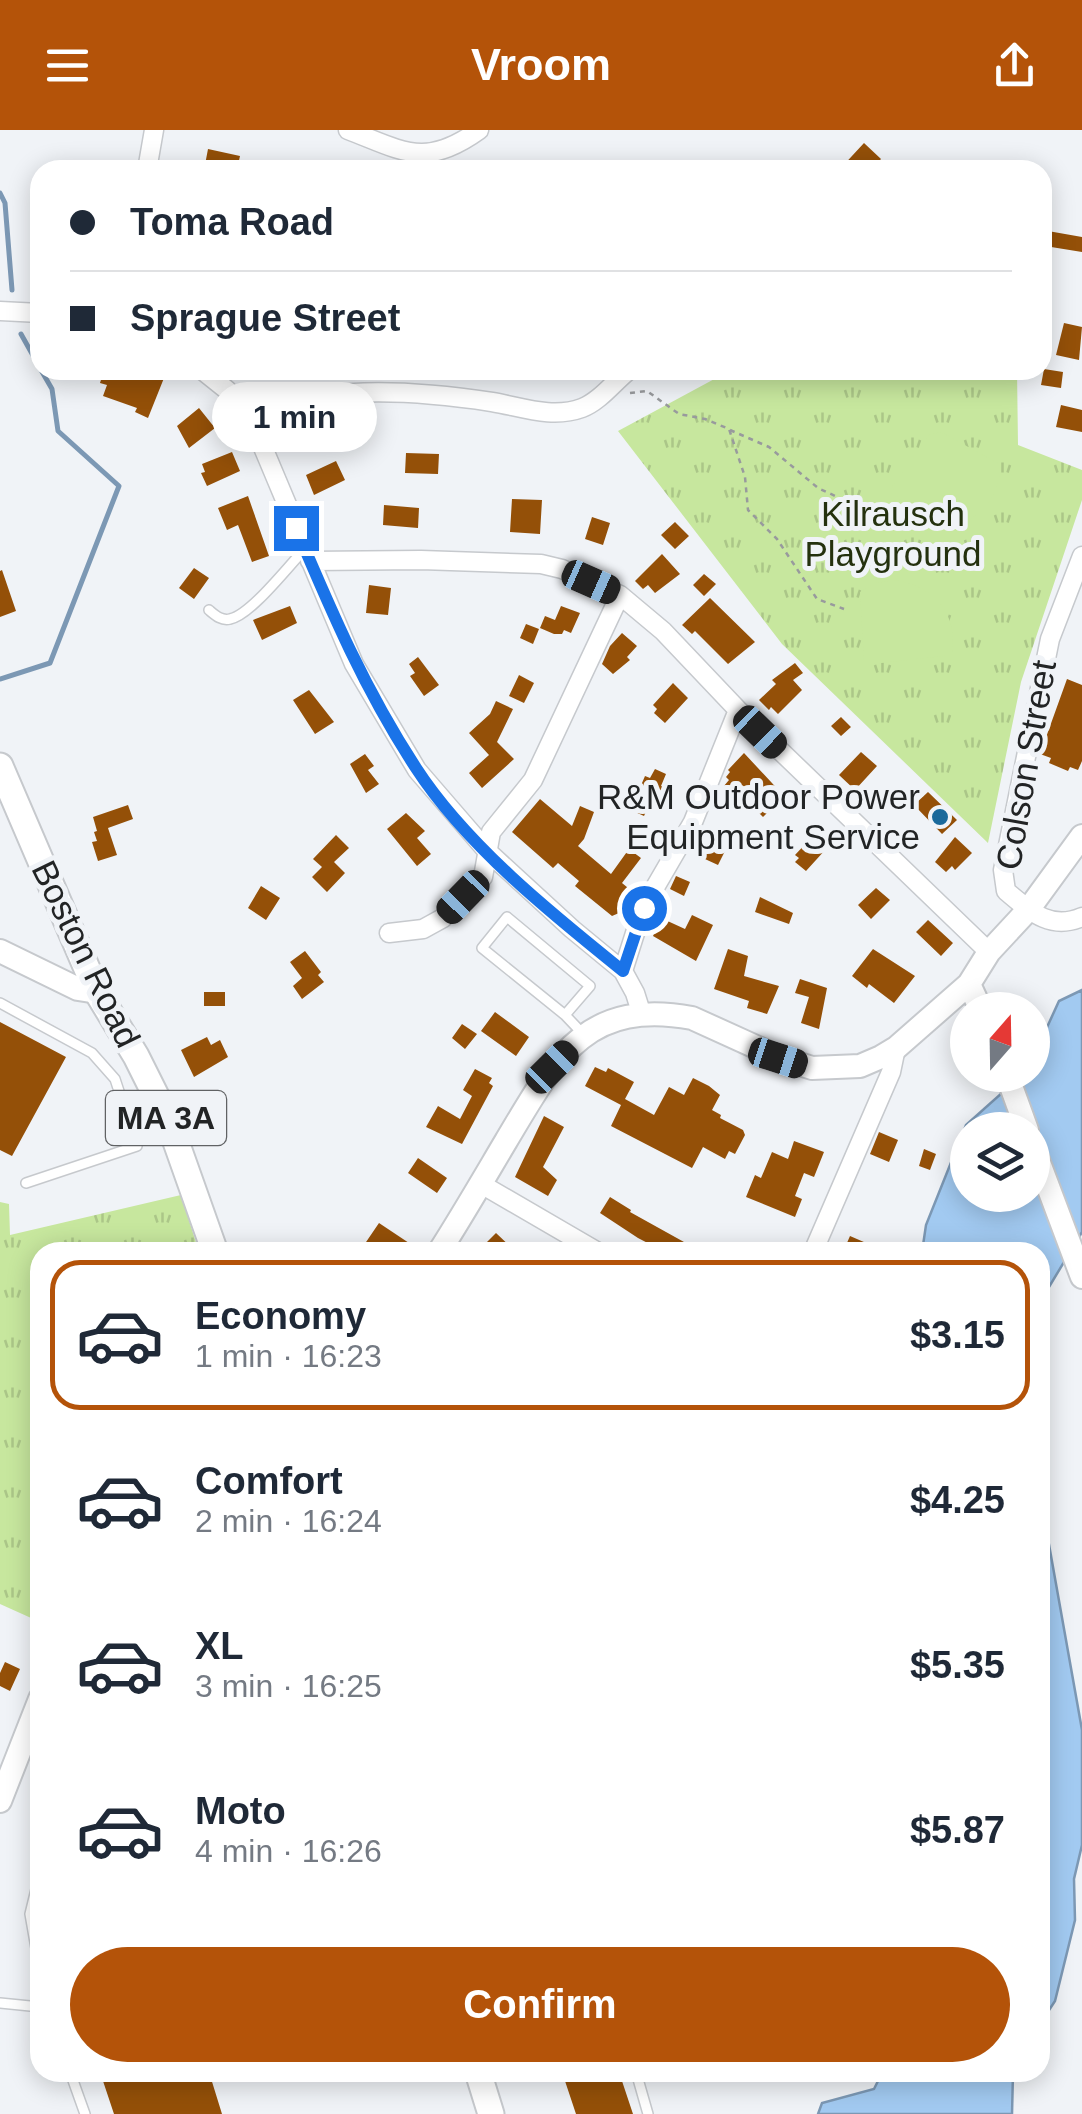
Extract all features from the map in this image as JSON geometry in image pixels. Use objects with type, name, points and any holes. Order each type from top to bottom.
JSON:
[{"type":"main road","name":"Boston Road","points":[[0,766],[97,992],[136,1056],[169,1122],[212,1242]]},
{"type":"main road","points":[[481,2082],[491,2114]]},
{"type":"street","points":[[149,160],[154,130]]},
{"type":"street","points":[[348,130],[394,150],[430,154],[455,147],[479,130]]},
{"type":"street","points":[[0,311],[30,312]]},
{"type":"street","points":[[214,380],[254,426],[354,664],[417,770],[487,851],[623,971],[640,1012]]},
{"type":"street","points":[[254,426],[322,396],[380,393],[464,398],[545,413],[584,408],[618,380]]},
{"type":"street","points":[[307,555],[541,564],[620,594],[663,631],[738,710],[989,952]]},
{"type":"street","name":"Colson Street","points":[[1028,910],[1006,891],[1002,870],[1041,674],[1082,556]]},
{"type":"street","points":[[389,933],[423,929],[444,918],[483,877],[491,832],[533,780],[620,594]]},
{"type":"street","points":[[623,971],[644,908],[693,822],[738,710]]},
{"type":"street","points":[[444,1242],[524,1106],[552,1067],[584,1034],[640,1012],[692,1018],[778,1058],[812,1068],[860,1066],[896,1048],[969,984],[989,952],[1028,910],[1082,836]]},
{"type":"street","points":[[1028,910],[1060,923],[1082,916]]},
{"type":"street","points":[[0,951],[78,989],[97,992]]},
{"type":"street","points":[[969,984],[973,992]]},
{"type":"street","points":[[816,1242],[891,1072],[896,1048]]},
{"type":"street","points":[[480,1184],[581,1242]]},
{"type":"street","points":[[1050,1192],[1081,1275]]},
{"type":"street","points":[[0,1801],[30,1724]]},
{"type":"lane","points":[[209,610],[219,619],[232,620],[307,555]]},
{"type":"lane","points":[[565,1015],[590,986],[507,917],[482,948],[584,1034]]},
{"type":"lane","points":[[0,1002],[92,1053],[115,1079],[137,1146],[26,1183]]},
{"type":"lane","points":[[0,2003],[30,2006]]},
{"type":"lane","points":[[74,2082],[86,2114]]},
{"type":"lane","points":[[639,2082],[648,2114]]},
{"type":"path","points":[[599,397],[647,391],[678,414],[705,419],[769,447],[818,488],[863,509]]},
{"type":"path","points":[[728,429],[745,478],[748,510],[777,539],[817,599],[844,609]]},
{"type":"green space","name":"Kilrausch Playground","points":[[712,380],[1017,380],[1018,445],[1082,470],[1082,500],[1021,682],[988,843],[782,644],[618,431]]},
{"type":"green space","points":[[941,432],[1001,465],[996,488],[986,506],[973,518],[957,524],[939,524],[922,518],[906,506],[892,487],[929,435]]},
{"type":"green space","points":[[894,580],[922,588],[941,604],[951,627],[952,655],[872,664],[864,660],[860,592],[876,583]]},
{"type":"green space","points":[[181,1195],[196,1242],[30,1242],[30,1618],[0,1604],[0,1202],[9,1204],[10,1235]]},
{"type":"water","points":[[1082,990],[1082,1232],[1050,1285],[1050,1242],[923,1242],[926,1225],[950,1165],[950,1212],[1050,1212],[1050,1112],[981,1112],[1003,1092],[1050,1092],[1050,1021],[1059,1001]]},
{"type":"water","points":[[1050,1550],[1082,1730],[1082,1845],[1074,1879],[1075,1920],[1050,2009]]},
{"type":"water","points":[[878,2082],[1013,2082],[1012,2114],[818,2114],[822,2103],[874,2089]]},
{"type":"building","points":[[864,143],[881,159],[880,160],[848,160]]},
{"type":"building","points":[[208,149],[240,156],[239,160],[206,160]]},
{"type":"building","points":[[1052,232],[1082,237],[1082,252],[1052,247]]},
{"type":"building","points":[[1064,323],[1082,327],[1079,360],[1056,355]]},
{"type":"building","points":[[1052,370],[1063,372],[1061,388],[1041,385],[1042,380],[1052,380]]},
{"type":"building","points":[[163,380],[148,418],[135,412],[137,408],[103,396],[107,385],[100,383]]},
{"type":"building","points":[[1061,405],[1082,410],[1082,432],[1056,427]]},
{"type":"building","points":[[199,408],[215,428],[189,448],[177,426]]},
{"type":"building","points":[[232,452],[240,471],[207,486],[202,464]]},
{"type":"building","points":[[406,453],[439,454],[438,474],[405,473]]},
{"type":"building","points":[[336,461],[345,480],[314,495],[306,475]]},
{"type":"building","points":[[248,496],[269,556],[252,562],[238,525],[227,530],[218,508]]},
{"type":"building","points":[[512,499],[542,500],[540,534],[510,532]]},
{"type":"building","points":[[384,505],[419,508],[418,528],[383,525]]},
{"type":"building","points":[[592,517],[610,523],[603,545],[585,539]]},
{"type":"building","points":[[675,522],[689,536],[675,549],[661,535]]},
{"type":"building","points":[[662,554],[680,574],[655,593],[648,585],[643,589],[635,581]]},
{"type":"building","points":[[194,568],[209,578],[194,599],[179,588]]},
{"type":"building","points":[[0,571],[16,611],[0,617]]},
{"type":"building","points":[[704,574],[716,584],[704,596],[693,585]]},
{"type":"building","points":[[369,585],[391,588],[388,615],[366,613]]},
{"type":"building","points":[[710,598],[755,642],[728,664],[695,631],[692,634],[682,625]]},
{"type":"building","points":[[290,606],[297,623],[262,640],[253,620]]},
{"type":"building","points":[[561,606],[580,613],[571,633],[564,630],[554,634],[540,628],[545,616],[555,620]]},
{"type":"building","points":[[526,624],[539,629],[533,644],[520,638]]},
{"type":"building","points":[[622,633],[637,646],[627,657],[630,660],[613,674],[602,664],[610,646]]},
{"type":"building","points":[[418,657],[439,685],[424,696],[410,676],[415,673],[409,664]]},
{"type":"building","points":[[795,663],[803,673],[793,680],[802,690],[778,714],[759,700],[776,684],[772,680]]},
{"type":"building","points":[[519,675],[534,683],[524,703],[509,696]]},
{"type":"building","points":[[1067,679],[1082,685],[1082,761],[1078,770],[1070,767],[1068,771],[1049,763],[1051,758],[1040,754]]},
{"type":"building","points":[[673,683],[688,698],[665,723],[654,713],[657,709],[653,705]]},
{"type":"building","points":[[309,690],[334,722],[315,734],[293,700]]},
{"type":"building","points":[[496,701],[513,709],[497,742],[514,759],[482,788],[469,773],[489,755],[469,733],[490,714]]},
{"type":"building","points":[[841,717],[851,727],[841,736],[831,726]]},
{"type":"building","points":[[861,752],[877,766],[855,790],[839,775]]},
{"type":"building","points":[[744,753],[784,796],[763,817],[737,791],[727,802],[718,793],[729,780],[728,770]]},
{"type":"building","points":[[365,754],[374,766],[368,770],[379,784],[366,793],[350,764]]},
{"type":"building","points":[[655,769],[666,774],[661,786],[666,788],[656,811],[648,807],[644,816],[633,811],[633,804],[645,776],[650,778]]},
{"type":"building","points":[[928,792],[957,820],[942,834],[914,805]]},
{"type":"building","points":[[540,799],[572,826],[580,806],[594,812],[578,846],[611,874],[629,849],[641,858],[622,883],[633,892],[619,913],[612,916],[575,886],[579,881],[558,863],[553,868],[512,832]]},
{"type":"building","points":[[128,805],[133,819],[108,828],[117,855],[98,861],[92,842],[97,841],[93,817]]},
{"type":"building","points":[[406,813],[425,831],[417,838],[431,854],[417,866],[387,829]]},
{"type":"building","points":[[823,825],[836,838],[806,871],[795,862],[799,858],[795,855]]},
{"type":"building","points":[[336,835],[349,848],[334,862],[345,873],[327,892],[312,877],[322,867],[313,859]]},
{"type":"building","points":[[701,837],[726,849],[718,865],[694,854]]},
{"type":"building","points":[[955,837],[972,853],[955,870],[952,866],[946,872],[935,862]]},
{"type":"building","points":[[676,876],[690,882],[684,896],[670,889]]},
{"type":"building","points":[[261,886],[280,898],[266,920],[248,908]]},
{"type":"building","points":[[876,888],[890,900],[871,919],[858,905]]},
{"type":"building","points":[[760,897],[793,913],[789,924],[755,912]]},
{"type":"building","points":[[692,915],[713,925],[696,961],[653,936],[661,918],[685,929]]},
{"type":"building","points":[[928,920],[953,943],[941,956],[916,932]]},
{"type":"building","points":[[728,949],[748,956],[744,976],[779,986],[767,1014],[747,1008],[749,1001],[714,989]]},
{"type":"building","points":[[873,949],[915,976],[894,1003],[852,976]]},
{"type":"building","points":[[305,951],[324,982],[302,999],[293,986],[302,978],[290,962]]},
{"type":"building","points":[[800,979],[827,988],[819,1029],[801,1023],[809,997],[795,993]]},
{"type":"building","points":[[204,992],[225,992],[225,1006],[204,1006]]},
{"type":"building","points":[[495,1012],[529,1037],[516,1056],[481,1031]]},
{"type":"building","points":[[0,1022],[66,1057],[12,1156],[0,1150]]},
{"type":"building","points":[[462,1024],[477,1034],[465,1049],[452,1038]]},
{"type":"building","points":[[207,1037],[211,1045],[220,1040],[228,1057],[194,1077],[181,1050]]},
{"type":"building","points":[[595,1067],[606,1072],[608,1068],[634,1082],[625,1099],[654,1115],[669,1087],[684,1095],[693,1078],[709,1086],[720,1095],[712,1110],[745,1135],[735,1154],[729,1151],[725,1159],[703,1147],[692,1168],[611,1126],[621,1105],[585,1086]]},
{"type":"building","points":[[475,1069],[492,1078],[489,1083],[493,1086],[462,1144],[426,1127],[438,1106],[460,1119],[472,1096],[463,1090]]},
{"type":"building","points":[[544,1116],[564,1127],[543,1167],[557,1180],[548,1196],[515,1177]]},
{"type":"building","points":[[879,1132],[898,1140],[889,1162],[870,1154]]},
{"type":"building","points":[[794,1141],[824,1152],[814,1177],[804,1173],[795,1196],[802,1199],[795,1217],[746,1197],[755,1175],[761,1178],[772,1152],[788,1159]]},
{"type":"building","points":[[924,1149],[936,1154],[930,1170],[919,1166]]},
{"type":"building","points":[[418,1158],[447,1178],[437,1193],[408,1173]]},
{"type":"building","points":[[610,1197],[684,1242],[646,1242],[600,1213]]},
{"type":"building","points":[[379,1223],[408,1242],[366,1242]]},
{"type":"building","points":[[496,1233],[505,1242],[487,1242]]},
{"type":"building","points":[[5,1662],[20,1669],[10,1691],[0,1686]]},
{"type":"building","points":[[103,2082],[212,2082],[222,2114],[114,2114]]},
{"type":"building","points":[[565,2082],[622,2082],[633,2114],[576,2114]]},
{"type":"waterway","points":[[0,193],[5,203],[12,290]]},
{"type":"waterway","points":[[21,334],[30,350]]},
{"type":"waterway","points":[[0,679],[50,663],[119,486],[58,431],[52,389],[47,380]]},
{"type":"place","name":"R&M Outdoor Power Equipment Service","points":[[940,817]]},
{"type":"route","points":[[296,528],[354,664],[417,770],[487,851],[623,971],[644,908]]}]
